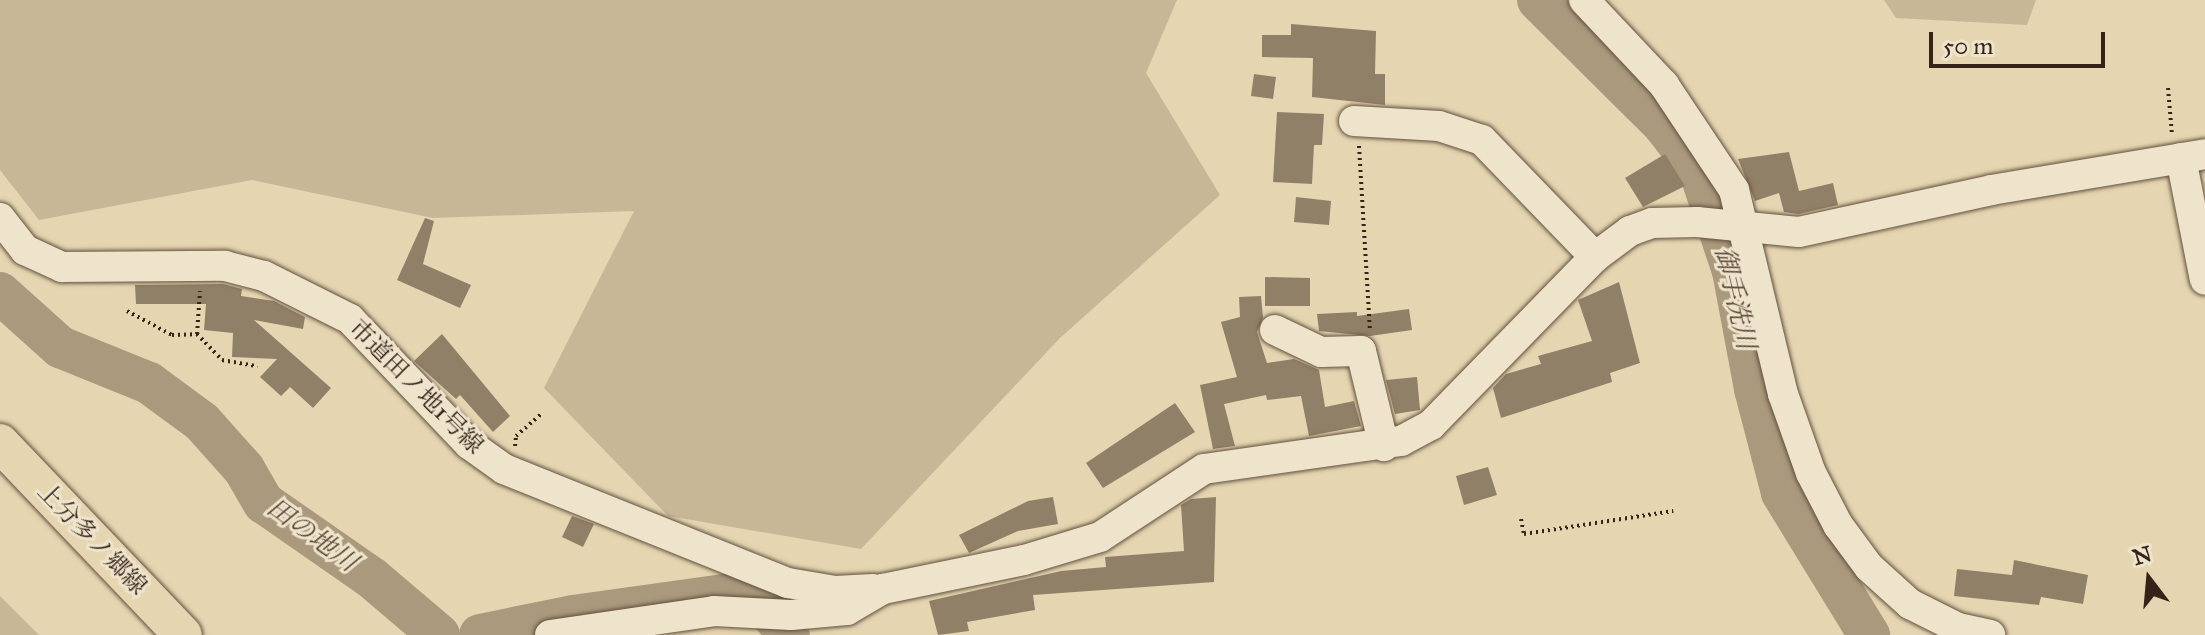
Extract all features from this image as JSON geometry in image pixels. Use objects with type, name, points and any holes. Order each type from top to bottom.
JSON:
[{"type":"main road","name":"上分多ノ郷線","points":[[0,443],[183,635]]},
{"type":"street","points":[[1584,0],[1664,85],[1706,142],[1734,190],[1783,394],[1811,473],[1838,525],[1869,567],[1910,604],[1958,628],[1990,635]]},
{"type":"street","points":[[1354,121],[1439,126],[1482,140],[1595,257]]},
{"type":"street","points":[[550,635],[661,616],[791,615],[847,610],[883,589],[1024,560],[1100,537],[1204,469],[1384,446],[1431,425],[1595,257],[1630,231],[1652,223],[1697,222],[1742,229],[1799,232],[2187,156],[2205,280]]},
{"type":"street","name":"市道田ノ地1号線","points":[[0,218],[25,250],[62,267],[225,266],[264,276],[350,319],[469,444],[504,469],[788,583],[835,591],[883,589]]},
{"type":"street","points":[[1275,330],[1321,352],[1361,351],[1384,446]]},
{"type":"path","points":[[2168,88],[2187,156]]},
{"type":"path","points":[[1354,121],[1364,171],[1371,340],[1371,350],[1361,351]]},
{"type":"path","points":[[201,281],[197,334],[222,360],[257,366]]},
{"type":"path","points":[[127,311],[172,335],[197,334]]},
{"type":"path","points":[[511,455],[516,436],[541,414]]},
{"type":"path","points":[[1521,519],[1524,534],[1673,511]]},
{"type":"shaded area","points":[[0,0],[1177,0],[1146,73],[1220,195],[1060,338],[861,549],[668,516],[544,388],[634,211],[433,218],[252,180],[39,220],[0,170]]},
{"type":"shaded area","points":[[1884,0],[2036,0],[2027,25],[1896,18]]},
{"type":"shaded area","points":[[0,596],[39,635],[0,635]]},
{"type":"building","points":[[1291,24],[1376,31],[1375,74],[1385,74],[1385,105],[1312,97],[1313,58],[1262,57],[1262,35],[1291,35]]},
{"type":"building","points":[[1254,74],[1276,77],[1273,99],[1251,96]]},
{"type":"building","points":[[1277,112],[1324,114],[1322,145],[1314,145],[1312,184],[1273,182]]},
{"type":"building","points":[[1789,152],[1799,191],[1833,183],[1838,205],[1798,214],[1784,212],[1779,193],[1755,201],[1738,159]]},
{"type":"building","points":[[1665,154],[1685,186],[1643,207],[1625,178]]},
{"type":"building","points":[[1296,197],[1331,201],[1329,225],[1294,222]]},
{"type":"building","points":[[425,218],[434,221],[423,264],[471,285],[460,308],[397,280]]},
{"type":"building","points":[[1265,277],[1310,278],[1310,306],[1265,306]]},
{"type":"building","points":[[1619,282],[1640,363],[1610,373],[1612,382],[1501,418],[1493,388],[1506,374],[1541,364],[1538,356],[1592,341],[1578,300]]},
{"type":"building","points":[[223,284],[242,289],[241,296],[274,301],[305,317],[303,329],[254,320],[331,388],[313,408],[290,387],[281,396],[260,377],[277,359],[232,357],[233,333],[204,330],[206,304],[136,304],[135,285]]},
{"type":"building","points":[[1261,296],[1263,318],[1257,332],[1267,363],[1294,359],[1319,370],[1325,407],[1354,401],[1361,426],[1309,436],[1301,396],[1267,400],[1266,395],[1224,404],[1235,446],[1213,449],[1200,385],[1237,377],[1221,322],[1240,317],[1239,297]]},
{"type":"building","points":[[1409,309],[1412,330],[1370,336],[1319,331],[1317,314],[1357,312],[1357,316]]},
{"type":"building","points":[[442,334],[510,416],[493,432],[460,395],[456,399],[414,361]]},
{"type":"building","points":[[1417,377],[1420,410],[1395,414],[1386,380]]},
{"type":"building","points":[[1175,403],[1195,432],[1103,488],[1086,463]]},
{"type":"building","points":[[1488,467],[1497,495],[1464,505],[1456,476]]},
{"type":"building","points":[[1053,497],[1058,524],[1018,531],[969,553],[959,535],[1028,501]]},
{"type":"building","points":[[1216,497],[1214,582],[1033,595],[1035,610],[967,622],[969,631],[938,635],[929,601],[1061,571],[1106,567],[1105,557],[1184,551],[1181,505],[1191,499]]},
{"type":"building","points":[[572,516],[594,524],[583,547],[562,537]]},
{"type":"building","points":[[2014,560],[2088,575],[2083,604],[2041,597],[2039,605],[1954,596],[1957,569],[2012,575]]},
{"type":"waterway","name":"御手洗川","points":[[1538,0],[1662,123],[1700,172],[1733,271],[1755,389],[1782,493],[1869,635]]},
{"type":"waterway","name":"田の地川","points":[[0,293],[60,347],[149,383],[202,422],[244,469],[264,503],[372,578],[439,635]]},
{"type":"waterway","name":"田の地川","points":[[480,635],[573,616],[724,595],[761,602],[789,635]]}]
